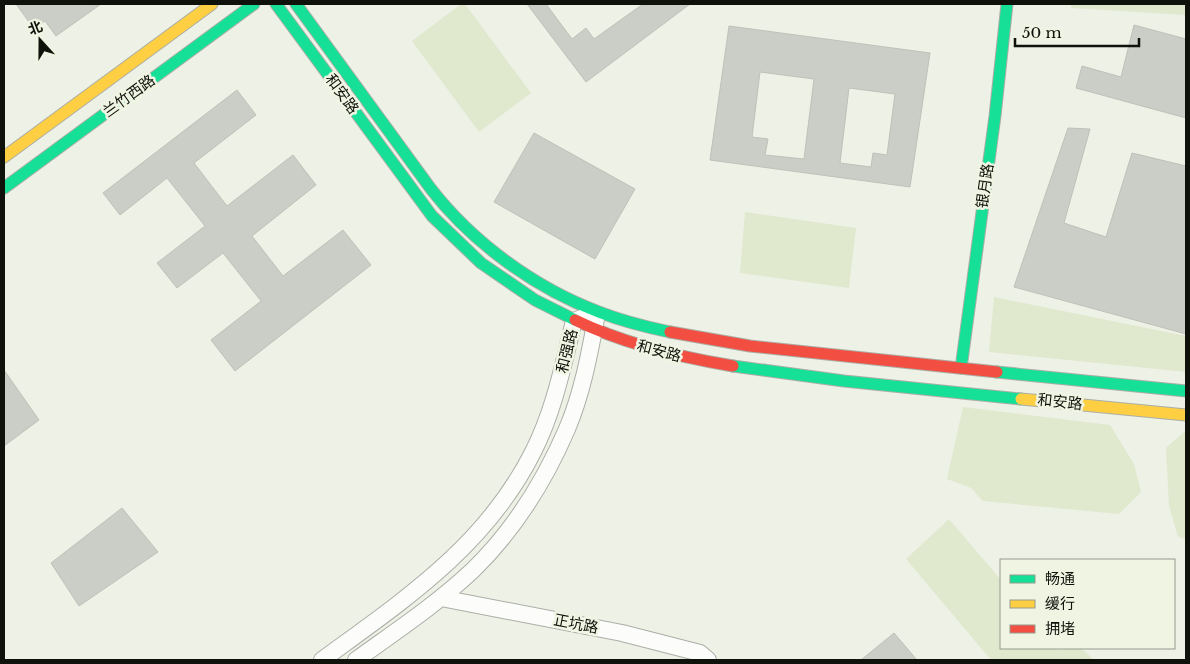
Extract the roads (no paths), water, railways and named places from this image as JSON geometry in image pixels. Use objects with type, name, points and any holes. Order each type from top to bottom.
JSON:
[{"type":"street","name":"兰竹西路","points":[[4,157],[212,4]]},
{"type":"street","name":"兰竹西路","points":[[4,188],[254,4]]},
{"type":"street","name":"和安路","points":[[276,4],[432,216],[447,233],[484,266],[519,290],[574,321],[594,330],[678,357],[748,370],[1186,414]]},
{"type":"street","name":"和安路","points":[[296,4],[444,205],[498,254],[529,276],[564,296],[598,312],[636,325],[750,346],[1186,391]]},
{"type":"street","name":"银月路","points":[[961,368],[995,116],[1007,4]]},
{"type":"street","name":"和强路","points":[[322,660],[418,590],[458,554],[489,519],[516,483],[534,451],[547,420],[559,381],[574,321],[598,312]]},
{"type":"street","name":"和强路","points":[[356,660],[441,598],[473,569],[497,543],[522,511],[546,472],[568,428],[581,387],[598,312]]},
{"type":"street","points":[[651,349],[656,329]]},
{"type":"street","name":"正坑路","points":[[441,598],[622,633],[700,654],[708,660]]}]
